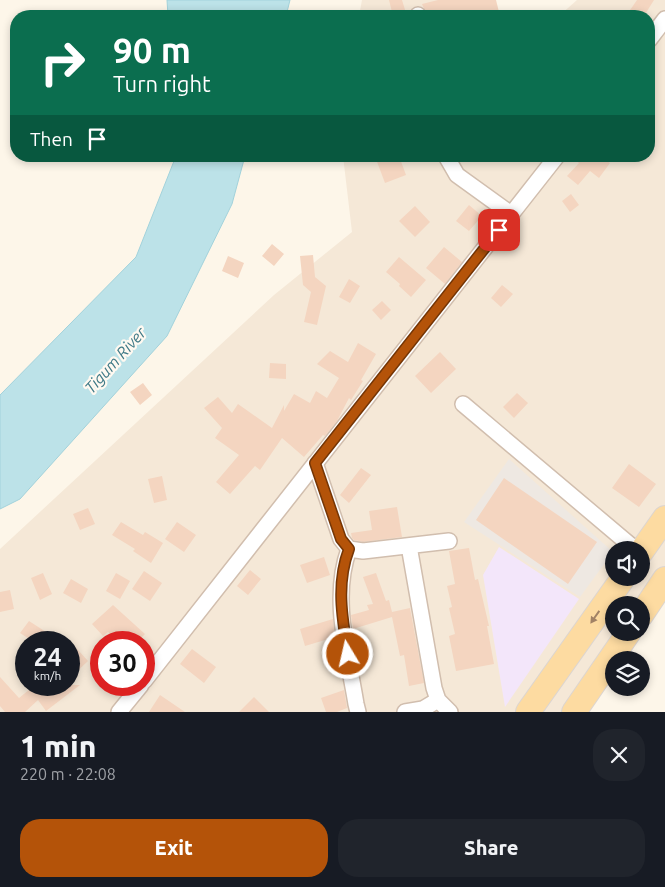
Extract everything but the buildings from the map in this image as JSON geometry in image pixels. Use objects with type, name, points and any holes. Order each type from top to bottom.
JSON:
[{"type":"main road","points":[[649,541],[665,518]]},
{"type":"main road","points":[[650,601],[665,579]]},
{"type":"main road","points":[[528,712],[617,586]]},
{"type":"main road","points":[[574,712],[623,641]]},
{"type":"street","points":[[655,32],[665,20]]},
{"type":"street","points":[[449,162],[457,175],[511,214]]},
{"type":"street","points":[[155,667],[552,162]]},
{"type":"street","points":[[463,404],[625,541]]},
{"type":"street","points":[[315,463],[341,539],[349,549],[363,550],[409,546],[449,540]]},
{"type":"street","points":[[409,546],[434,688],[438,700],[450,712]]},
{"type":"street","points":[[349,549],[343,565],[340,597],[358,712]]},
{"type":"street","points":[[119,712],[131,696]]},
{"type":"street","points":[[406,712],[423,709],[438,700]]},
{"type":"shaded area","points":[[362,0],[473,0],[466,10],[360,10]]},
{"type":"shaded area","points":[[577,0],[665,0],[665,592],[650,600],[650,596],[605,596],[605,641],[631,641],[624,651],[605,651],[605,679],[582,712],[0,712],[0,549],[274,295],[352,232],[344,162],[655,162],[655,10],[566,10]]},
{"type":"shaded area","points":[[509,459],[605,545],[605,563],[580,597],[464,522]]},
{"type":"shaded area","points":[[499,547],[579,599],[505,707],[483,575]]},
{"type":"water","points":[[167,0],[290,0],[288,10],[168,10]]},
{"type":"water","name":"Tigum River","points":[[174,162],[243,162],[232,204],[167,336],[20,499],[0,509],[0,395],[136,257]]},
{"type":"route","points":[[348,654],[340,597],[343,565],[349,549],[341,539],[315,463],[499,230]]}]
